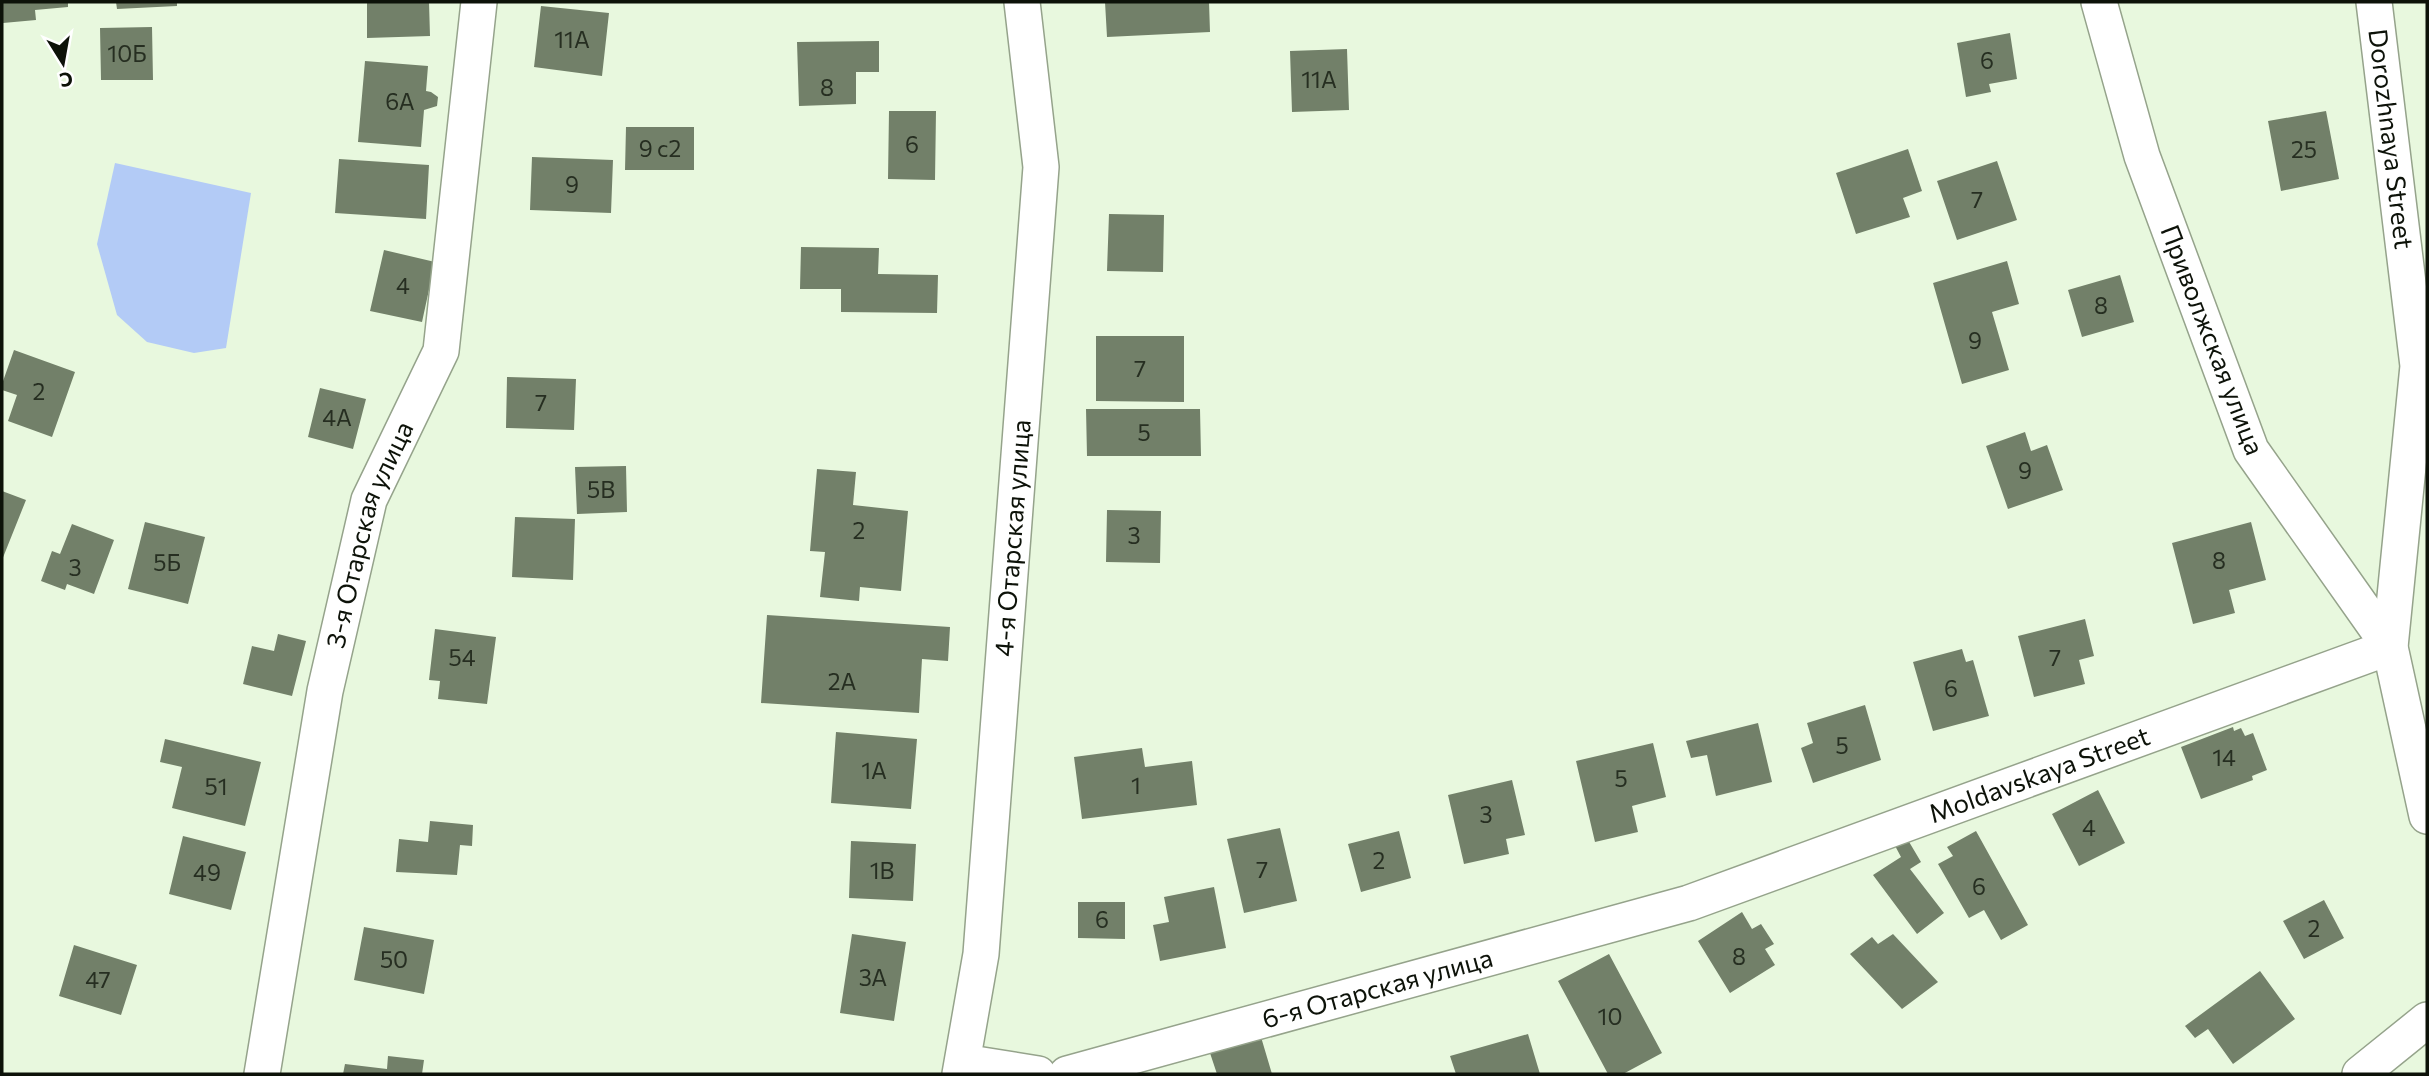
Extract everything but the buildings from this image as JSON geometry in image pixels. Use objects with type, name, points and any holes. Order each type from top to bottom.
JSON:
[{"type":"street","name":"3-я Отарская улица","points":[[262,1074],[325,691],[369,500],[441,351],[480,2]]},
{"type":"street","name":"4-я Отарская улица","points":[[962,1068],[981,954],[1041,167],[1023,2]]},
{"type":"street","name":"Приволжская улица","points":[[2099,2],[2142,156],[2251,450],[2390,647]]},
{"type":"street","name":"Dorozhnaya Street","points":[[2374,2],[2418,366],[2390,647],[2427,816]]},
{"type":"street","name":"Moldavskaya Street","points":[[1689,903],[2390,647]]},
{"type":"street","name":"6-я Отарская улица","points":[[1067,1074],[1689,903]]},
{"type":"street","points":[[2360,1074],[2427,1020]]},
{"type":"street","points":[[962,1068],[1038,1074]]},
{"type":"water","points":[[115,163],[251,193],[226,348],[194,353],[147,342],[117,315],[97,244]]}]
